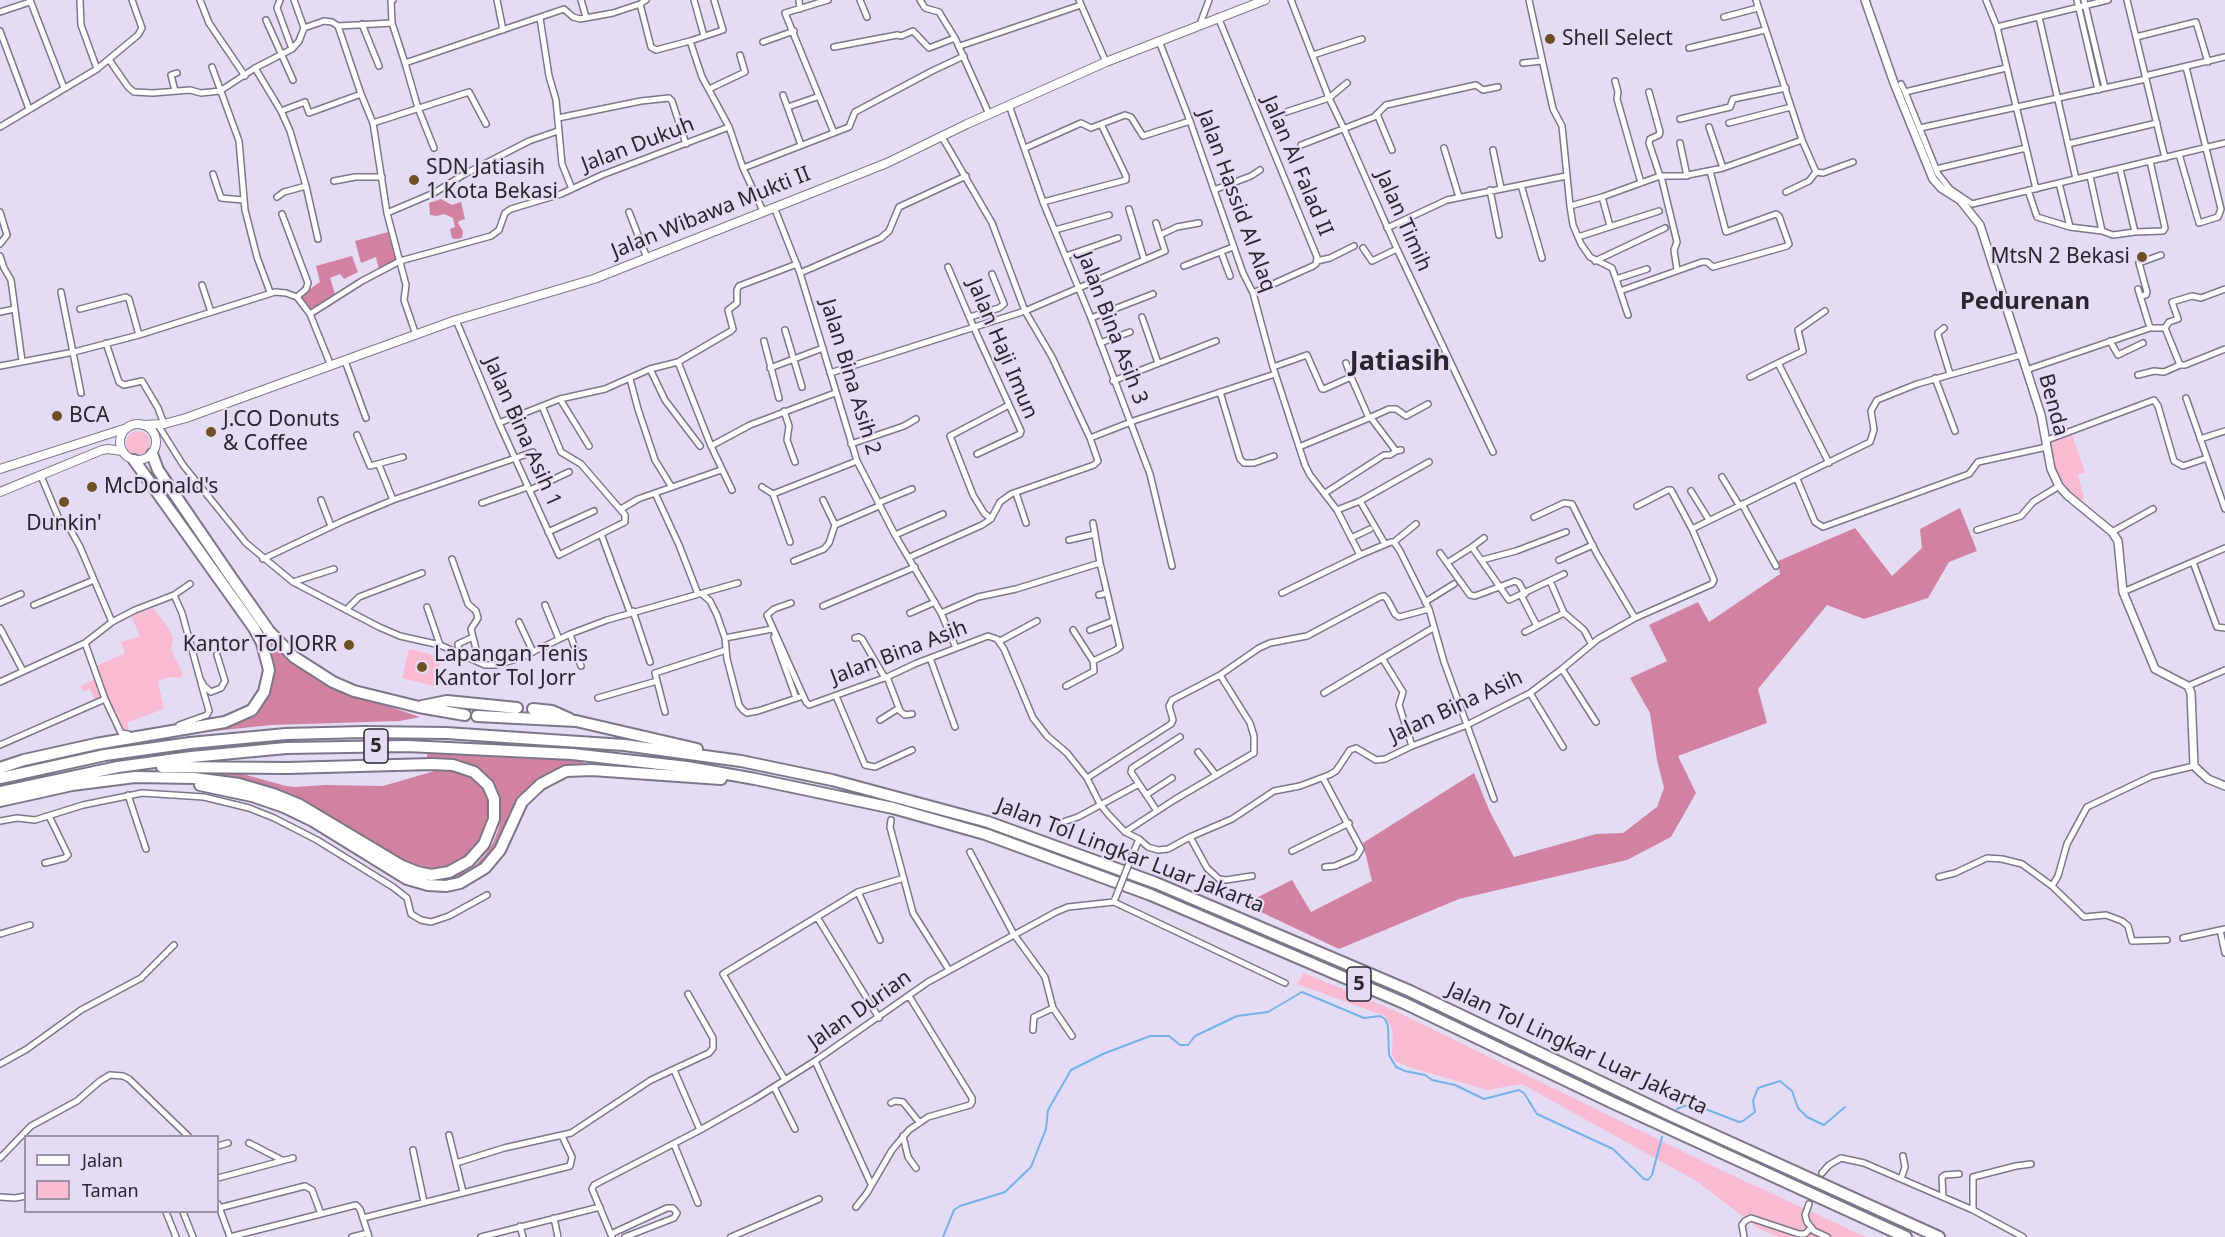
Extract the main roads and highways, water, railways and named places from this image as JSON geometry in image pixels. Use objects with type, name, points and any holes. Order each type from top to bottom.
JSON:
[{"type":"highway","points":[[152,453],[158,470],[263,622],[294,657],[333,682],[354,691],[419,707],[465,715]]},
{"type":"highway","points":[[0,768],[24,760],[96,744],[225,722],[252,710],[264,692],[269,670],[262,643],[254,628],[134,460]]},
{"type":"highway","points":[[419,707],[447,701],[517,708]]},
{"type":"highway","points":[[533,709],[552,711],[576,721]]},
{"type":"highway","points":[[477,716],[576,721],[741,761]]},
{"type":"highway","name":"Jalan Tol Lingkar Luar Jakarta","points":[[0,778],[94,757],[190,743],[286,734],[364,732],[446,733],[624,745],[741,761],[832,780],[987,822],[1156,883],[1486,1026],[1672,1116],[1939,1237]]},
{"type":"highway","name":"Jalan Tol Lingkar Luar Jakarta","points":[[0,792],[118,767],[192,757],[286,748],[407,746],[572,754],[687,768],[755,779],[893,808],[985,834],[1151,895],[1404,1003],[1613,1103],[1906,1237]]},
{"type":"highway","points":[[0,801],[72,785],[135,777],[194,778],[239,784],[273,794],[300,806],[402,866],[431,874],[456,869],[474,857],[488,837],[495,812],[492,792],[483,780],[468,769],[453,765],[287,768],[118,767]]},
{"type":"highway","points":[[0,806],[73,790],[116,784],[192,784],[215,788],[252,796],[284,807],[313,821],[407,879],[428,885],[446,886],[460,883],[485,868],[500,850],[522,802],[541,784],[566,771],[592,770],[755,779]]},
{"type":"main road","name":"Jalan Wibawa Mukti II","points":[[143,425],[161,425],[186,418],[456,320],[594,279],[887,163],[1106,62],[1265,0]]},
{"type":"main road","points":[[0,469],[135,424],[150,429],[156,441]]},
{"type":"main road","points":[[0,492],[102,450],[122,451],[134,460],[141,460],[152,453],[161,425]]},
{"type":"main road","points":[[122,451],[121,438],[127,428]]},
{"type":"waterway","points":[[943,1237],[954,1210],[1005,1192],[1031,1167],[1046,1129],[1048,1110],[1071,1070],[1103,1054],[1150,1036],[1169,1036],[1180,1045],[1188,1045],[1195,1036],[1237,1016],[1268,1012],[1302,992],[1364,1018],[1380,1016],[1385,1019],[1388,1026],[1389,1055],[1396,1067],[1425,1075],[1432,1080],[1455,1085],[1484,1099],[1519,1090],[1524,1093],[1537,1114],[1613,1149],[1644,1179],[1648,1180],[1652,1175],[1662,1137]]},
{"type":"waterway","points":[[1677,1109],[1695,1105],[1739,1122],[1743,1121],[1755,1112],[1753,1101],[1758,1088],[1780,1081],[1792,1091],[1798,1108],[1807,1117],[1824,1125],[1845,1107]]},
{"type":"tunnel","points":[[1809,1204],[1822,1173]]},
{"type":"place","name":"Shell Select","points":[[1550,39]]},
{"type":"place","name":"SDN Jatiasih 1 Kota Bekasi","points":[[414,180]]},
{"type":"place","name":"MtsN 2 Bekasi","points":[[2142,257]]},
{"type":"place","name":"BCA","points":[[57,416]]},
{"type":"place","name":"J.CO Donuts & Coffee","points":[[211,432]]},
{"type":"place","name":"McDonald's","points":[[92,487]]},
{"type":"place","name":"Dunkin'","points":[[64,502]]},
{"type":"place","name":"Kantor Tol JORR","points":[[349,645]]},
{"type":"place","name":"Lapangan Tenis Kantor Tol Jorr","points":[[422,667]]},
{"type":"district","name":"Pedurenan","points":[[2025,302]]},
{"type":"district","name":"Jatiasih","points":[[1400,362]]}]
